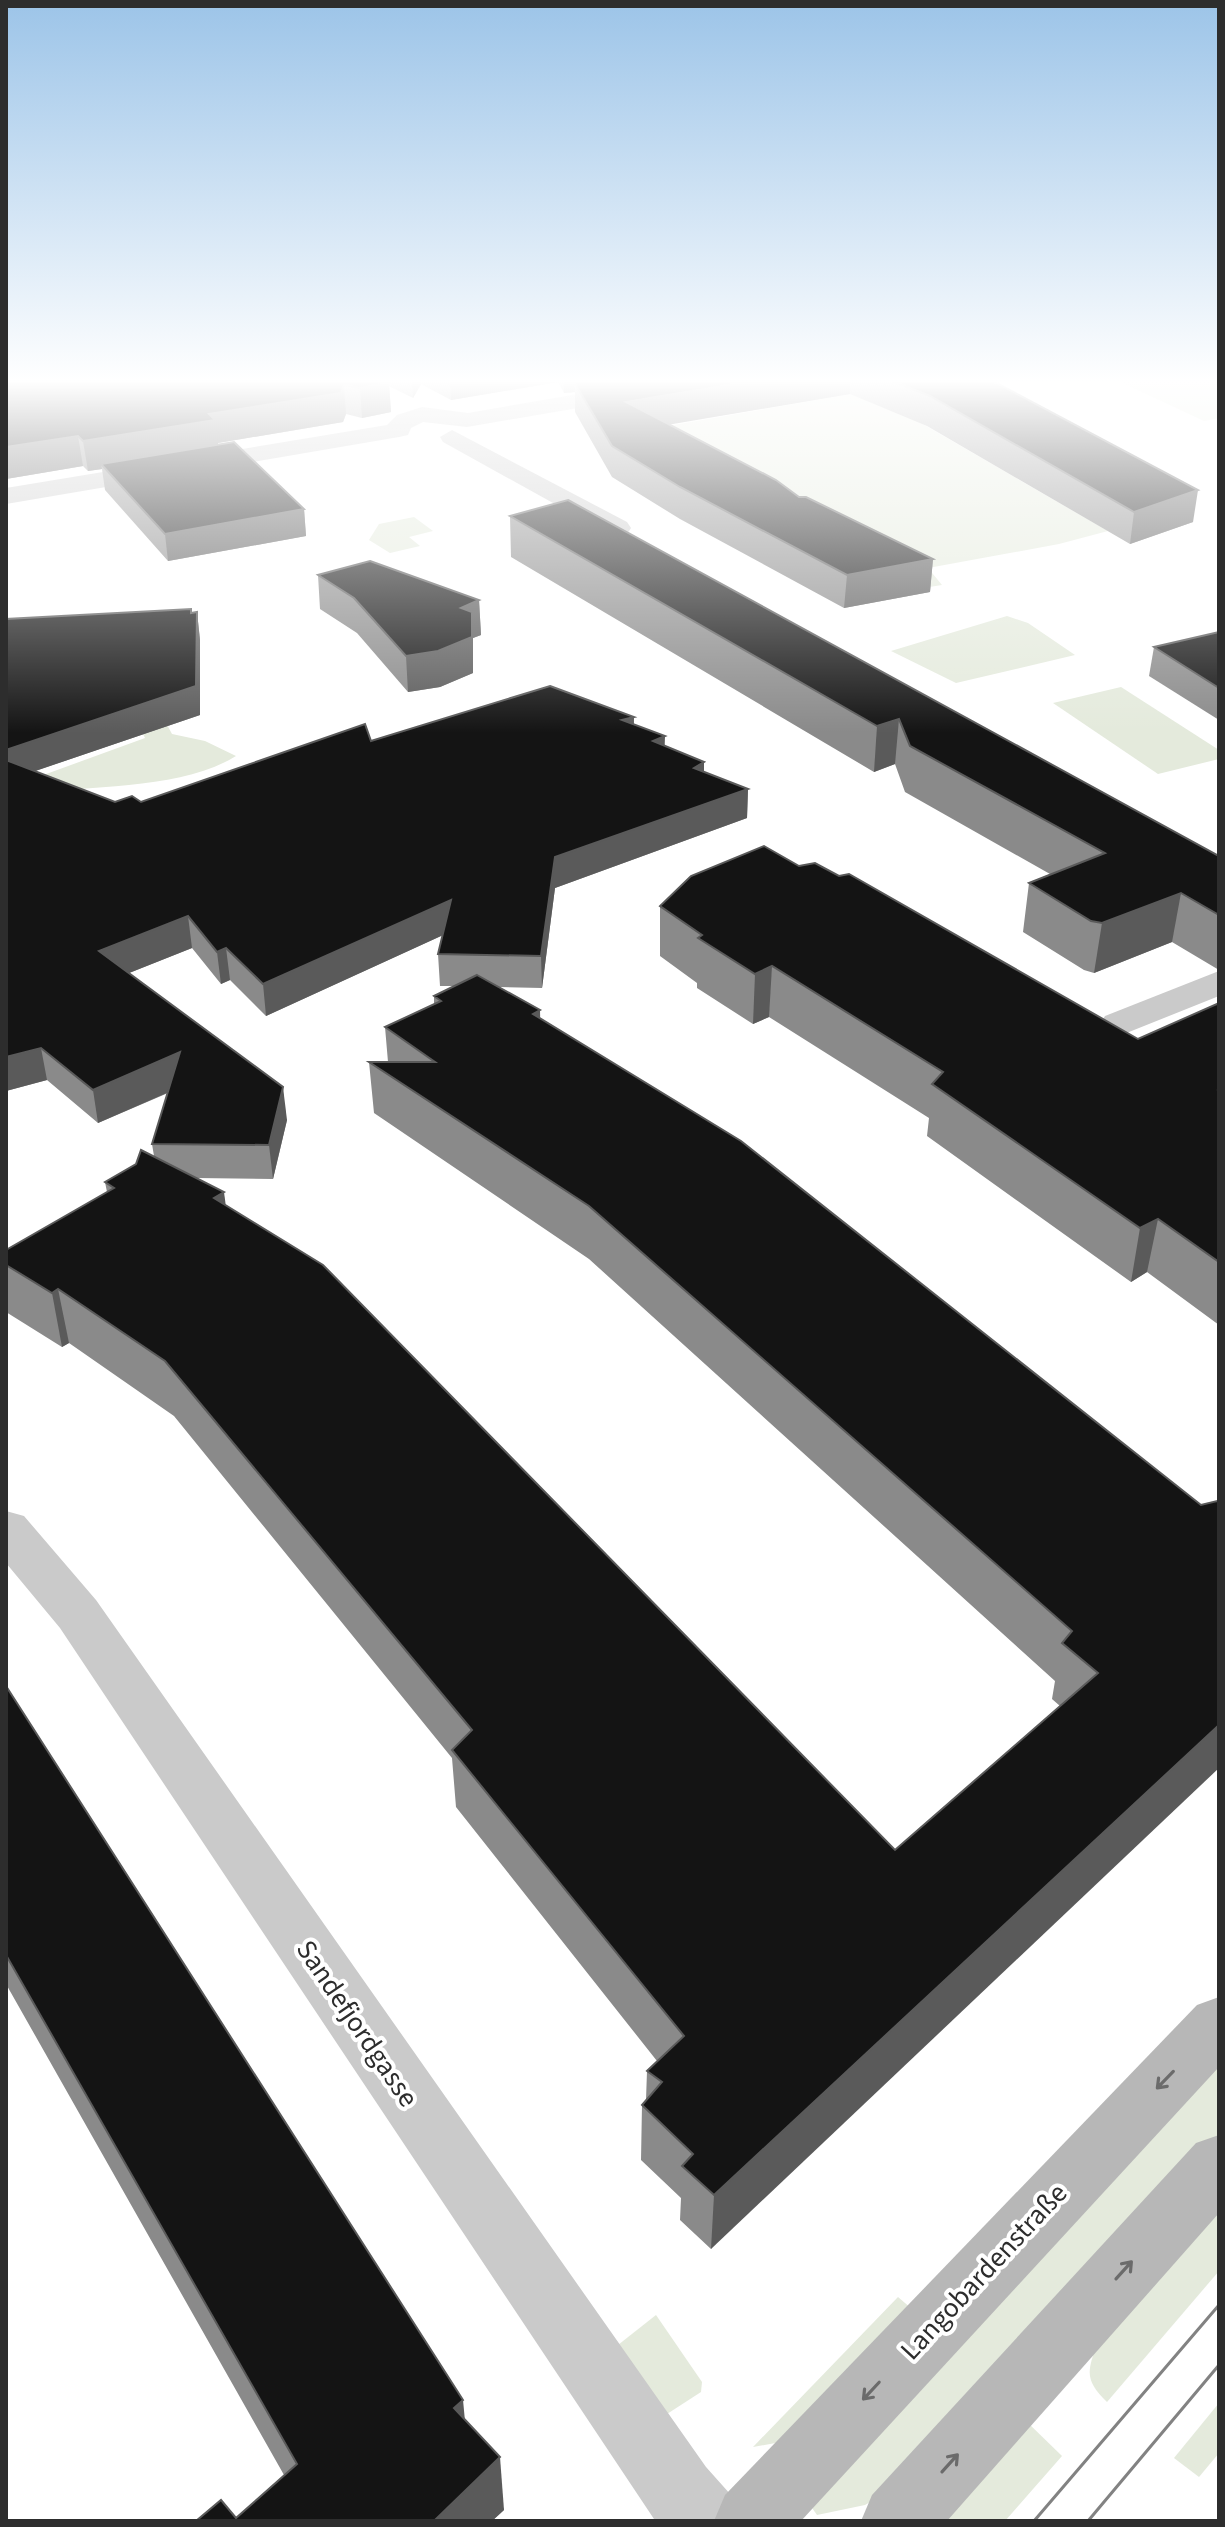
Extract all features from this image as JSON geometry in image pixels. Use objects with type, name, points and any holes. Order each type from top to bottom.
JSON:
[{"type":"street","points":[[571,497],[637,538]]},
{"type":"street","points":[[1119,1024],[1219,982]]},
{"type":"street","name":"Sandefjordgasse","points":[[6,1529],[78,1614],[680,2493],[705,2521]]},
{"type":"street","name":"Langobardenstraße","points":[[751,2521],[1219,2024]]},
{"type":"street","points":[[898,2521],[1219,2165]]},
{"type":"shaded area","points":[[780,497],[1049,497],[1108,531],[1059,544],[928,568],[942,585],[923,588]]},
{"type":"shaded area","points":[[414,517],[433,531],[409,537],[420,546],[390,553],[369,540],[379,524]]},
{"type":"shaded area","points":[[1007,616],[1028,623],[1075,655],[956,683],[891,651]]},
{"type":"shaded area","points":[[1121,687],[1219,750],[1219,759],[1158,774],[1053,703]]},
{"type":"shaded area","points":[[136,720],[165,721],[172,734],[205,741],[236,756],[190,775],[136,784],[29,793],[16,785],[145,738]]},
{"type":"shaded area","points":[[1219,2063],[1219,2139],[895,2487],[865,2505],[817,2515],[810,2505]]},
{"type":"shaded area","points":[[1219,2205],[1219,2271],[1107,2402],[1090,2376],[1097,2345]]},
{"type":"shaded area","points":[[898,2297],[912,2309],[781,2442],[753,2447]]},
{"type":"shaded area","points":[[656,2315],[702,2382],[701,2392],[667,2414],[618,2345]]},
{"type":"shaded area","points":[[1219,2403],[1219,2453],[1199,2477],[1174,2458]]},
{"type":"shaded area","points":[[1024,2419],[1062,2456],[1005,2521],[934,2521]]},
{"type":"building","points":[[131,497],[291,497],[304,509],[165,534]]},
{"type":"building","points":[[699,497],[806,497],[933,559],[847,575]]},
{"type":"building","points":[[1107,497],[1178,497],[1134,512]]},
{"type":"building","points":[[568,500],[1219,856],[1219,915],[1181,893],[1102,923],[1091,921],[1029,883],[1105,853],[910,746],[899,719],[877,726],[510,516]]},
{"type":"building","points":[[370,561],[479,600],[461,608],[472,612],[472,637],[438,651],[406,656],[354,598],[318,575]]},
{"type":"building","points":[[191,609],[191,613],[197,612],[196,686],[6,750],[6,619]]},
{"type":"building","points":[[1219,632],[1219,688],[1154,647]]},
{"type":"building","points":[[550,686],[634,717],[622,720],[665,736],[653,741],[704,762],[694,768],[748,789],[555,857],[541,956],[438,954],[451,900],[263,984],[226,948],[217,952],[188,916],[99,951],[283,1087],[269,1145],[152,1144],[180,1052],[93,1090],[41,1048],[6,1057],[6,760],[115,802],[132,796],[141,802],[365,724],[371,741]]},
{"type":"building","points":[[764,846],[799,866],[815,863],[839,876],[849,874],[1138,1039],[1219,1003],[1219,1262],[1158,1219],[1140,1228],[932,1084],[943,1072],[772,966],[755,974],[698,938],[702,935],[660,906],[691,876]]},
{"type":"building","points":[[477,975],[540,1010],[533,1014],[741,1141],[1201,1505],[1219,1503],[1219,1725],[714,2195],[682,2166],[693,2154],[642,2105],[662,2082],[647,2071],[684,2036],[452,1750],[472,1730],[165,1361],[58,1289],[52,1293],[6,1265],[6,1250],[114,1188],[105,1182],[136,1164],[141,1150],[224,1192],[214,1198],[323,1265],[895,1850],[1098,1673],[1062,1643],[1072,1631],[589,1206],[369,1062],[435,1062],[385,1027],[441,1001],[434,996]]},
{"type":"building","points":[[6,1686],[463,2400],[454,2408],[500,2457],[434,2521],[196,2521],[221,2500],[236,2518],[297,2464],[6,1955]]},
{"type":"tram line","points":[[1034,2521],[1219,2305]]},
{"type":"tram line","points":[[1088,2521],[1219,2365]]}]
